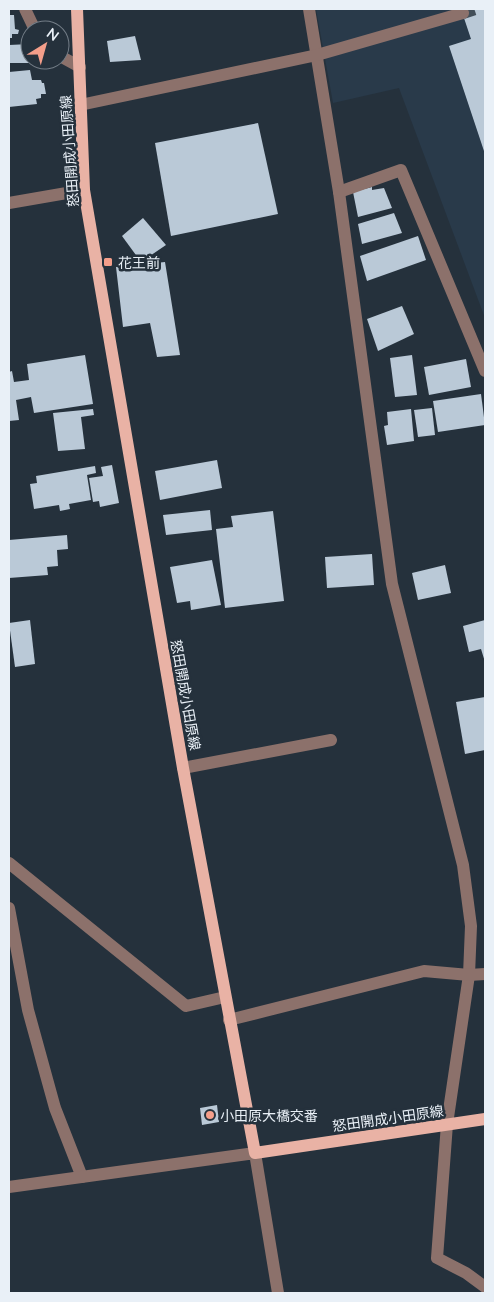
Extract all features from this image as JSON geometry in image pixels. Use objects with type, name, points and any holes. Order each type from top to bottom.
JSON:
[{"type":"main road","name":"怒田開成小田原線","points":[[77,9],[84,190],[184,768],[255,1153],[485,1119]]},
{"type":"street","points":[[309,9],[338,192],[392,584],[463,865],[471,926],[469,976],[447,1124],[436,1258],[466,1273],[485,1287]]},
{"type":"street","points":[[80,105],[317,55],[462,13]]},
{"type":"street","points":[[70,62],[80,67]]},
{"type":"street","points":[[338,192],[401,170],[485,371]]},
{"type":"street","points":[[9,203],[84,190]]},
{"type":"street","points":[[184,768],[331,740]]},
{"type":"street","points":[[9,863],[186,1006],[225,997]]},
{"type":"street","points":[[9,908],[28,1010],[55,1108],[82,1176]]},
{"type":"street","points":[[229,1020],[424,971],[469,976],[485,974]]},
{"type":"street","points":[[9,1187],[255,1153],[278,1293]]},
{"type":"shaded area","points":[[316,9],[485,9],[485,318],[399,88],[333,103]]},
{"type":"building","points":[[461,9],[485,9],[485,154],[449,46],[471,39]]},
{"type":"building","points":[[9,15],[14,15],[15,29],[19,30],[18,34],[12,34],[12,38],[9,38]]},
{"type":"building","points":[[135,36],[141,60],[110,62],[107,41]]},
{"type":"building","points":[[20,44],[20,63],[9,63],[9,45]]},
{"type":"building","points":[[30,70],[32,80],[41,80],[44,83],[46,94],[41,94],[41,98],[36,99],[37,104],[9,107],[9,72]]},
{"type":"building","points":[[258,123],[278,214],[171,236],[155,143]]},
{"type":"building","points":[[372,187],[372,190],[384,188],[392,208],[358,217],[353,192]]},
{"type":"building","points":[[394,213],[402,233],[362,244],[358,224]]},
{"type":"building","points":[[143,218],[166,245],[141,262],[122,236]]},
{"type":"building","points":[[418,236],[426,260],[367,281],[360,256]]},
{"type":"building","points":[[165,262],[180,355],[157,357],[150,323],[123,327],[116,267]]},
{"type":"building","points":[[402,306],[414,334],[378,351],[367,319]]},
{"type":"building","points":[[85,355],[93,404],[34,413],[31,397],[16,400],[19,420],[9,421],[9,372],[12,371],[14,382],[29,380],[27,364]]},
{"type":"building","points":[[412,355],[417,395],[395,397],[390,358]]},
{"type":"building","points":[[466,359],[471,387],[429,395],[424,367]]},
{"type":"building","points":[[481,394],[485,425],[438,432],[433,401]]},
{"type":"building","points":[[432,408],[435,435],[418,437],[414,410]]},
{"type":"building","points":[[93,409],[94,415],[81,417],[85,449],[58,451],[53,413]]},
{"type":"building","points":[[411,409],[414,441],[387,445],[384,426],[388,425],[387,412]]},
{"type":"building","points":[[217,460],[222,488],[160,500],[155,471]]},
{"type":"building","points":[[112,465],[119,503],[100,507],[99,501],[93,502],[89,478],[103,476],[101,467]]},
{"type":"building","points":[[95,466],[96,473],[87,475],[91,500],[69,504],[70,509],[60,511],[59,505],[34,509],[30,484],[37,483],[36,476]]},
{"type":"building","points":[[210,510],[212,530],[166,535],[163,515]]},
{"type":"building","points":[[273,511],[284,601],[225,608],[216,529],[233,527],[231,516]]},
{"type":"building","points":[[67,535],[68,549],[57,550],[58,566],[47,567],[48,575],[9,578],[9,540]]},
{"type":"building","points":[[372,554],[374,585],[327,588],[325,557]]},
{"type":"building","points":[[212,560],[221,605],[191,610],[190,601],[177,603],[170,567]]},
{"type":"building","points":[[445,565],[451,593],[418,600],[412,573]]},
{"type":"building","points":[[30,620],[35,664],[15,667],[9,623]]},
{"type":"building","points":[[485,620],[485,662],[481,649],[469,652],[463,626]]},
{"type":"building","points":[[485,697],[485,750],[465,754],[456,702]]},
{"type":"building","name":"小田原大橋交番","points":[[217,1105],[219,1122],[202,1125],[200,1108]]},
{"type":"tunnel","points":[[463,13],[475,9]]},
{"type":"place","name":"花王前","points":[[108,262]]},
{"type":"place","name":"小田原大橋交番","points":[[210,1115]]}]
